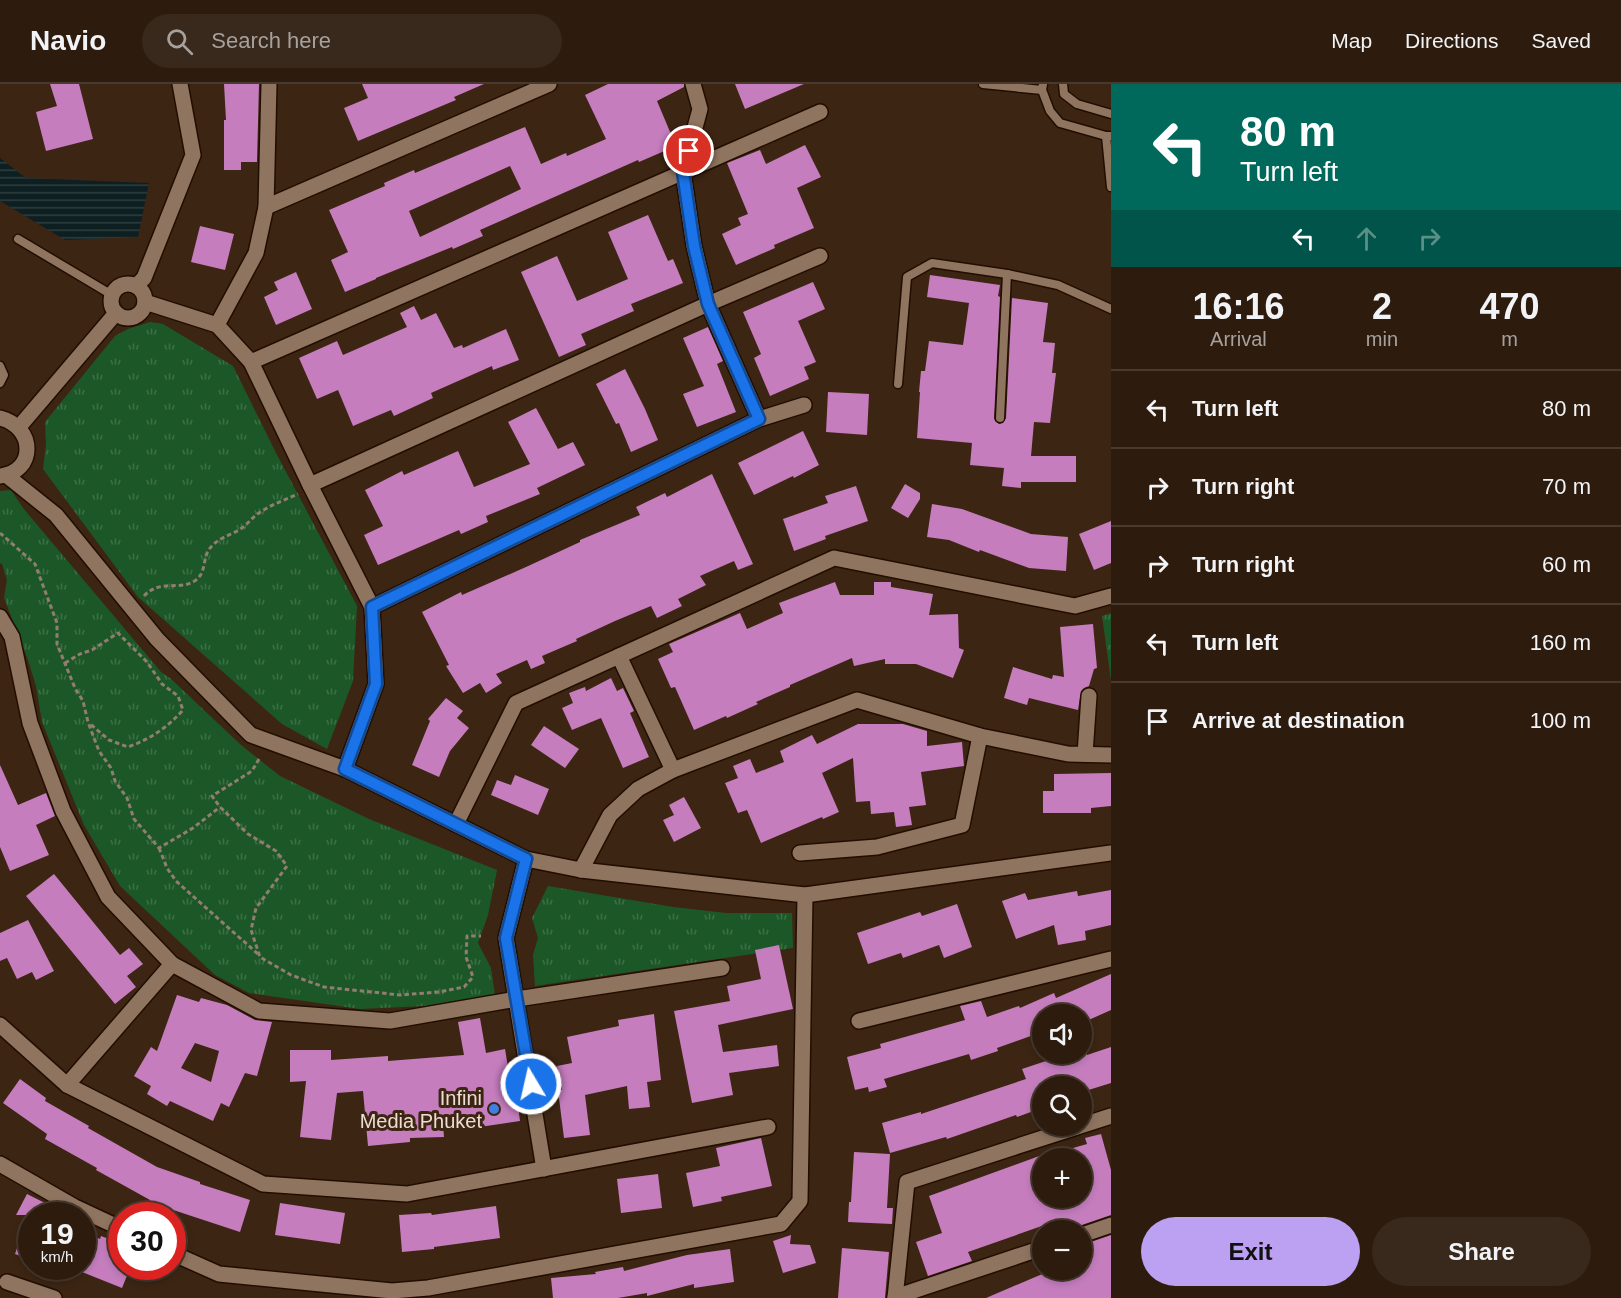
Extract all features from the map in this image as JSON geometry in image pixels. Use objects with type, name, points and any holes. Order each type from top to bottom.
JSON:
[{"type":"street","points":[[136,286],[144,278],[193,155],[180,84]]},
{"type":"street","points":[[217,325],[256,253],[266,207],[268,84]]},
{"type":"street","points":[[266,207],[549,84]]},
{"type":"street","points":[[693,84],[700,109],[683,172],[694,246],[708,304],[759,419]]},
{"type":"street","points":[[250,362],[820,112]]},
{"type":"street","points":[[304,489],[708,304],[820,256]]},
{"type":"street","points":[[127,284],[136,286],[143,292],[145,302],[142,311],[134,317],[124,317],[116,313],[111,304],[112,295],[118,287],[127,284]]},
{"type":"street","points":[[145,302],[217,325],[250,362],[304,489],[372,607],[376,684],[345,769]]},
{"type":"street","points":[[19,427],[116,313]]},
{"type":"street","points":[[372,607],[759,419],[804,405]]},
{"type":"street","points":[[0,418],[11,421],[19,427],[25,435],[27,445],[23,463],[16,470],[3,476],[56,515],[157,639],[251,735],[345,769],[526,859],[581,870],[805,895],[1111,853]]},
{"type":"street","points":[[456,824],[516,703],[834,558],[1075,606],[1111,596]]},
{"type":"street","points":[[0,617],[12,637],[30,723],[63,811],[108,897],[172,964],[259,1011],[390,1021],[722,968]]},
{"type":"street","points":[[619,656],[673,770]]},
{"type":"street","points":[[1085,754],[1089,696]]},
{"type":"street","points":[[581,870],[610,815],[638,789],[673,770],[857,700],[980,736],[1068,754],[1111,755]]},
{"type":"street","points":[[800,853],[876,848],[962,825],[980,736]]},
{"type":"street","points":[[526,859],[506,938],[544,1169]]},
{"type":"street","points":[[186,1259],[219,1274],[392,1294],[428,1293],[781,1224],[800,1201],[805,895]]},
{"type":"street","points":[[859,1022],[1111,959]]},
{"type":"street","points":[[67,1085],[172,964]]},
{"type":"street","points":[[0,1025],[67,1085],[263,1184],[407,1194],[768,1128]]},
{"type":"street","points":[[1032,1251],[895,1298],[907,1182],[1111,1116]]},
{"type":"street","points":[[0,1164],[75,1207],[108,1222]]},
{"type":"street","points":[[1092,1232],[1111,1225]]},
{"type":"street","points":[[7,1282],[54,1298]]},
{"type":"lane","points":[[983,84],[1043,87],[1050,111],[1060,123],[1108,136],[1111,187]]},
{"type":"lane","points":[[1063,84],[1064,94],[1077,104],[1111,114]]},
{"type":"lane","points":[[18,239],[112,295]]},
{"type":"lane","points":[[898,384],[907,277],[932,263],[1007,274],[1058,285],[1111,309]]},
{"type":"lane","points":[[1000,418],[1007,274]]},
{"type":"lane","points":[[0,366],[4,375],[0,383]]},
{"type":"path","points":[[141,600],[147,593],[159,586],[190,584],[198,579],[211,546],[247,525],[261,512],[304,489]]},
{"type":"path","points":[[0,533],[35,564],[57,623],[57,644],[75,688],[83,701],[99,751],[127,798],[134,819],[159,848],[167,868],[176,881],[260,957],[291,975],[324,987],[400,995],[439,992],[464,987],[473,977],[466,957],[467,936],[481,936]]},
{"type":"path","points":[[65,664],[118,633],[147,662],[162,684],[178,696],[183,710],[153,737],[128,747],[109,740],[88,722]]},
{"type":"path","points":[[259,759],[252,771],[212,796],[248,834],[276,850],[287,866],[256,908],[251,930],[260,957]]},
{"type":"path","points":[[159,848],[193,828],[220,807]]},
{"type":"green space","points":[[150,322],[163,324],[233,366],[357,606],[353,681],[327,749],[282,724],[138,597],[43,469],[46,444],[45,422],[115,336]]},
{"type":"green space","points":[[11,490],[23,508],[161,672],[241,745],[280,776],[369,819],[497,870],[488,915],[478,943],[491,968],[495,995],[425,1006],[360,1009],[249,993],[215,975],[120,886],[84,825],[42,722],[36,686],[4,598],[7,580],[0,563],[0,491]]},
{"type":"green space","points":[[1111,613],[1111,680],[1102,616]]},
{"type":"green space","points":[[548,886],[673,907],[726,913],[792,913],[793,948],[535,986],[533,955],[538,938],[532,918]]},
{"type":"shaded area","points":[[0,158],[26,178],[149,183],[138,237],[65,240],[0,201]]},
{"type":"building","points":[[50,84],[79,84],[93,139],[46,151],[36,112],[57,106]]},
{"type":"building","points":[[224,84],[259,84],[257,162],[241,162],[241,170],[224,170],[224,120],[226,120]]},
{"type":"building","points":[[362,84],[484,84],[454,97],[456,100],[358,141],[344,108],[368,98]]},
{"type":"building","points":[[608,84],[684,84],[684,87],[657,101],[676,146],[639,162],[638,160],[480,230],[483,236],[345,292],[331,260],[348,252],[329,210],[385,186],[384,183],[414,170],[415,173],[525,127],[541,164],[566,153],[567,156],[606,139],[585,95]],"holes":[[[510,166],[521,189],[420,237],[409,211]]]},
{"type":"building","points":[[735,84],[804,84],[745,109]]},
{"type":"building","points":[[805,145],[821,177],[797,188],[814,228],[736,265],[722,234],[741,225],[738,218],[748,214],[727,163],[760,150],[766,164]]},
{"type":"building","points":[[648,215],[668,261],[673,259],[683,283],[631,304],[634,311],[581,334],[586,345],[559,357],[521,272],[557,256],[577,301],[628,279],[608,232]]},
{"type":"building","points":[[200,226],[234,234],[225,270],[191,262]]},
{"type":"building","points":[[296,272],[312,309],[276,325],[264,297],[278,290],[274,282]]},
{"type":"building","points":[[930,275],[1000,285],[994,418],[999,424],[1003,423],[1006,418],[1012,298],[1048,303],[1043,342],[1055,343],[1052,373],[1056,373],[1050,423],[1034,422],[1031,456],[1076,456],[1076,482],[1021,482],[1021,488],[1002,486],[1004,468],[970,465],[972,443],[917,438],[921,371],[925,371],[929,341],[963,345],[969,303],[927,297]]},
{"type":"building","points":[[813,282],[825,309],[798,321],[816,362],[804,367],[809,379],[770,396],[754,358],[761,354],[743,312]]},
{"type":"building","points":[[414,306],[421,320],[436,313],[454,348],[462,345],[463,348],[506,329],[519,360],[493,370],[492,366],[431,393],[433,398],[394,416],[391,410],[353,426],[338,390],[317,399],[299,358],[337,341],[343,355],[407,327],[400,313]]},
{"type":"building","points":[[708,327],[723,361],[717,364],[736,412],[697,427],[683,394],[704,386],[683,338]]},
{"type":"building","points":[[625,369],[658,440],[631,452],[619,423],[616,424],[596,384]]},
{"type":"building","points":[[828,392],[869,394],[867,435],[826,432]]},
{"type":"building","points":[[536,408],[558,449],[573,442],[585,465],[537,488],[540,494],[486,516],[488,522],[461,534],[459,530],[378,565],[364,535],[383,526],[365,490],[402,471],[404,475],[458,451],[474,487],[530,464],[508,422]]},
{"type":"building","points":[[803,431],[819,465],[754,495],[738,463]]},
{"type":"building","points":[[712,474],[753,564],[738,570],[734,561],[700,576],[706,585],[678,599],[682,606],[657,618],[651,606],[542,656],[545,663],[531,669],[527,660],[496,674],[502,683],[486,693],[480,683],[463,693],[446,666],[449,665],[422,612],[461,592],[462,595],[640,515],[636,507],[665,493],[667,497]]},
{"type":"building","points":[[905,484],[920,493],[920,499],[908,518],[891,508]]},
{"type":"building","points":[[856,486],[868,521],[825,536],[826,539],[794,551],[783,519],[828,503],[825,496]]},
{"type":"building","points":[[932,504],[962,509],[1031,534],[1068,537],[1066,571],[1029,568],[949,540],[927,537]]},
{"type":"building","points":[[1111,521],[1111,563],[1094,570],[1079,534]]},
{"type":"building","points":[[835,582],[840,595],[874,595],[874,582],[891,582],[891,587],[933,594],[929,615],[958,614],[959,648],[964,650],[953,678],[916,664],[885,664],[885,659],[854,666],[852,658],[790,685],[756,702],[758,704],[694,730],[675,687],[671,688],[658,659],[673,652],[669,644],[740,613],[747,629],[783,613],[779,603]]},
{"type":"building","points":[[1093,624],[1097,668],[1094,669],[1089,686],[1081,691],[1078,710],[1029,698],[1027,705],[1004,698],[1013,667],[1052,679],[1053,675],[1064,677],[1060,627]]},
{"type":"building","points":[[611,678],[617,691],[623,688],[634,711],[630,713],[649,757],[623,768],[601,718],[572,730],[562,708],[573,703],[569,693],[585,687],[586,691]]},
{"type":"building","points":[[446,698],[463,711],[457,718],[469,728],[450,751],[439,777],[412,765],[430,721],[428,719]]},
{"type":"building","points":[[858,724],[903,724],[927,731],[927,746],[962,742],[964,766],[921,772],[926,805],[909,807],[912,825],[896,827],[894,812],[871,814],[870,801],[856,802],[853,758],[822,773],[839,812],[761,843],[747,810],[738,813],[725,783],[738,778],[733,766],[750,759],[756,773],[784,762],[780,751],[812,735],[817,744]]},
{"type":"building","points":[[544,726],[579,749],[565,768],[531,745]]},
{"type":"building","points":[[0,765],[18,805],[46,793],[55,816],[36,825],[49,855],[10,871],[0,847]]},
{"type":"building","points":[[1111,773],[1111,806],[1091,808],[1091,813],[1043,813],[1043,791],[1054,791],[1054,774]]},
{"type":"building","points":[[515,775],[549,789],[538,815],[491,795],[497,780],[511,785]]},
{"type":"building","points":[[684,797],[701,828],[674,842],[663,820],[674,815],[669,805]]},
{"type":"building","points":[[54,874],[120,955],[129,948],[143,964],[127,976],[136,987],[115,1004],[26,896]]},
{"type":"building","points":[[1111,890],[1111,925],[1085,931],[1086,940],[1058,945],[1054,925],[1016,939],[1002,901],[1025,893],[1028,900],[1077,891],[1078,896]]},
{"type":"building","points":[[957,904],[972,947],[944,958],[939,945],[903,958],[901,953],[868,964],[857,933],[920,912],[922,916]]},
{"type":"building","points":[[28,920],[54,971],[36,980],[32,972],[17,979],[7,958],[0,961],[0,933]]},
{"type":"building","points":[[779,945],[793,1009],[718,1025],[723,1052],[777,1045],[779,1066],[729,1073],[733,1095],[692,1103],[674,1011],[730,1001],[727,986],[761,979],[755,950]]},
{"type":"building","points":[[1111,974],[1111,1010],[1092,1019],[1092,1004],[1032,1004],[1032,1036],[971,1060],[969,1054],[884,1079],[887,1087],[869,1092],[868,1087],[855,1090],[847,1057],[881,1048],[880,1044],[965,1020],[960,1006],[981,1001],[987,1017],[1019,1006],[1020,1008],[1054,993],[1056,998]]},
{"type":"building","points":[[177,995],[199,1002],[201,998],[227,1005],[255,1020],[272,1022],[257,1076],[245,1073],[229,1107],[221,1103],[213,1121],[170,1101],[167,1106],[147,1094],[151,1086],[134,1076],[151,1047],[157,1051]],"holes":[[[195,1043],[219,1051],[211,1082],[181,1068]]]},
{"type":"building","points":[[654,1014],[661,1080],[647,1082],[650,1107],[629,1109],[627,1086],[585,1095],[590,1135],[564,1138],[558,1090],[562,1090],[557,1066],[572,1063],[567,1037],[619,1026],[618,1020]]},
{"type":"building","points":[[480,1018],[486,1053],[505,1049],[512,1091],[516,1090],[520,1121],[473,1128],[472,1124],[443,1125],[444,1137],[410,1138],[410,1142],[368,1146],[363,1091],[337,1093],[331,1140],[300,1137],[306,1081],[290,1082],[290,1050],[331,1050],[331,1060],[388,1056],[388,1061],[464,1055],[458,1022]]},
{"type":"building","points":[[1111,1047],[1111,1083],[1092,1089],[1092,1076],[1032,1076],[1032,1112],[947,1139],[946,1137],[890,1153],[882,1123],[921,1112],[921,1114],[1026,1079],[1022,1069],[1037,1064],[1092,1064],[1092,1053]]},
{"type":"building","points":[[20,1079],[46,1098],[45,1101],[157,1167],[250,1200],[240,1232],[186,1214],[186,1202],[149,1202],[150,1200],[45,1139],[47,1134],[3,1103]]},
{"type":"building","points":[[1101,1134],[1111,1170],[1111,1215],[1092,1222],[1032,1220],[1032,1229],[968,1252],[972,1261],[928,1276],[916,1242],[942,1233],[929,1196],[1032,1159],[1032,1208],[1092,1208],[1092,1148],[1073,1148],[1087,1144],[1085,1138]]},
{"type":"building","points":[[761,1138],[772,1186],[721,1197],[722,1201],[693,1207],[686,1173],[720,1166],[716,1148]]},
{"type":"building","points":[[854,1152],[890,1154],[887,1208],[893,1208],[892,1224],[848,1222]]},
{"type":"building","points":[[658,1174],[662,1208],[621,1213],[617,1179]]},
{"type":"building","points":[[27,1194],[43,1202],[23,1202]]},
{"type":"building","points":[[280,1203],[345,1213],[340,1244],[275,1235]]},
{"type":"building","points":[[496,1206],[500,1238],[402,1252],[399,1215],[431,1213],[432,1215]]},
{"type":"building","points":[[791,1235],[790,1244],[810,1245],[816,1263],[783,1273],[773,1241]]},
{"type":"building","points":[[1111,1235],[1111,1298],[986,1298],[1032,1278],[1092,1280],[1092,1242]]},
{"type":"building","points":[[101,1236],[108,1239],[108,1280],[125,1280],[122,1288],[96,1278],[96,1237],[100,1239]]},
{"type":"building","points":[[842,1248],[889,1252],[885,1298],[838,1298]]},
{"type":"building","points":[[730,1249],[734,1282],[694,1288],[694,1284],[647,1296],[647,1293],[618,1298],[553,1298],[551,1278],[596,1274],[595,1272],[623,1267],[624,1271],[687,1255]]},
{"type":"place","name":"Infini Media Phuket","points":[[494,1109]]},
{"type":"route","points":[[531,1084],[506,938],[526,859],[345,769],[376,684],[372,607],[759,419],[708,304],[694,246],[683,172],[689,151]]}]
